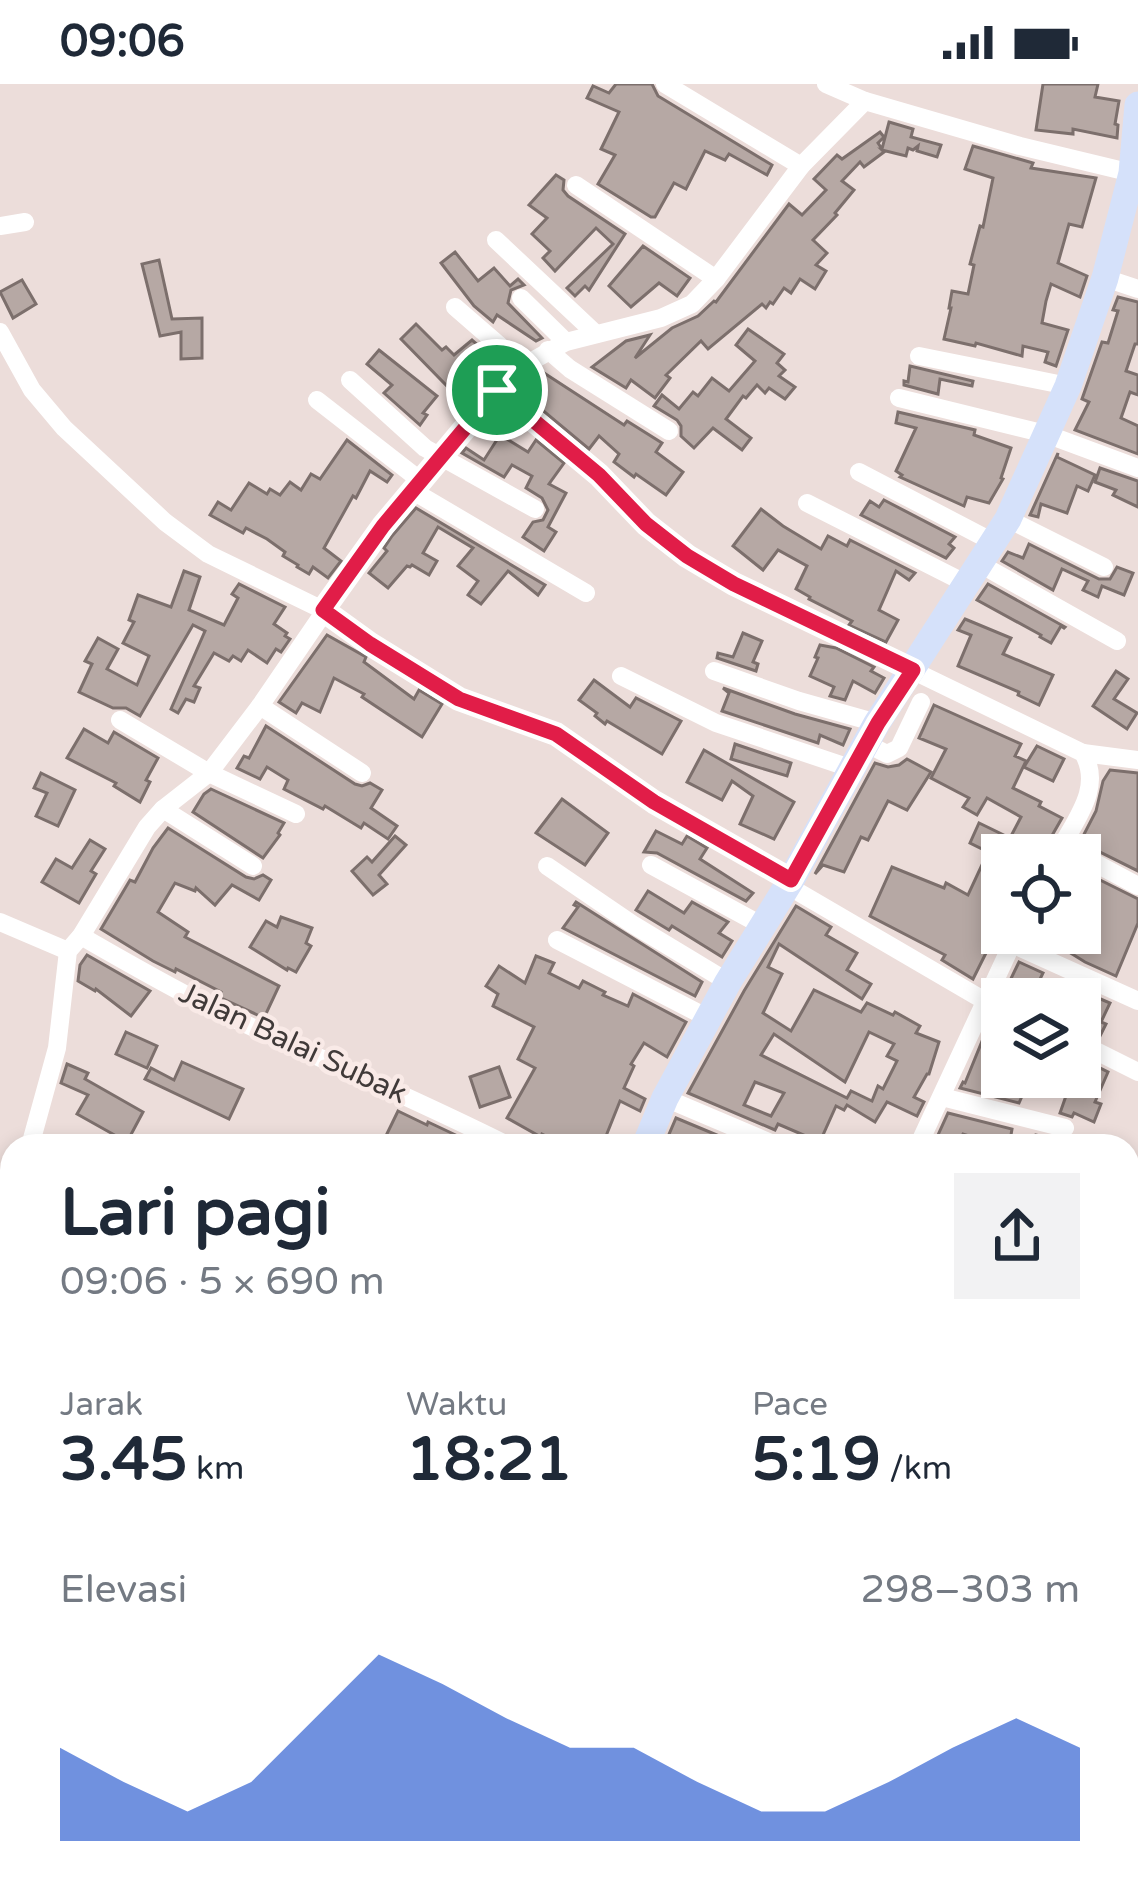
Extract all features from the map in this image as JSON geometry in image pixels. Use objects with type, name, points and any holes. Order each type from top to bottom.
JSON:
[{"type":"street","points":[[665,84],[801,166]]},
{"type":"street","points":[[826,84],[1020,146],[1132,173]]},
{"type":"street","points":[[33,1134],[57,1048],[75,943],[147,827],[163,808],[209,773],[383,526],[523,365],[557,346],[661,318],[692,304],[716,279],[854,93]]},
{"type":"street","points":[[650,1134],[728,982],[866,745],[987,552],[1046,434],[1105,278],[1132,173],[1138,105]]},
{"type":"street","points":[[577,185],[716,279]]},
{"type":"street","points":[[0,226],[25,222]]},
{"type":"street","points":[[496,240],[596,334]]},
{"type":"street","points":[[1105,278],[1138,289]]},
{"type":"street","points":[[521,298],[570,369],[669,431]]},
{"type":"street","points":[[455,307],[523,365]]},
{"type":"street","points":[[0,332],[32,390],[64,428],[165,522],[208,554],[323,610],[459,699],[556,734],[654,802],[981,998]]},
{"type":"street","points":[[919,356],[1068,386]]},
{"type":"street","points":[[350,380],[439,457],[536,509]]},
{"type":"street","points":[[497,390],[599,475],[646,524],[734,584],[1083,753],[1138,760]]},
{"type":"street","points":[[899,398],[1046,434],[1138,468]]},
{"type":"street","points":[[317,400],[417,486],[586,593]]},
{"type":"street","points":[[859,472],[1117,641]]},
{"type":"street","points":[[807,503],[987,552],[1104,567]]},
{"type":"street","points":[[714,671],[799,701],[887,754],[899,748],[921,702]]},
{"type":"street","points":[[621,676],[716,723],[866,745]]},
{"type":"street","points":[[260,706],[362,773]]},
{"type":"street","points":[[120,720],[209,773],[296,814]]},
{"type":"street","points":[[1076,834],[1090,792],[1091,766],[1083,753]]},
{"type":"street","points":[[163,808],[253,866]]},
{"type":"street","points":[[651,865],[763,926]]},
{"type":"street","points":[[547,866],[728,982]]},
{"type":"street","points":[[1101,868],[1138,886]]},
{"type":"street","name":"Jalan Balai Subak","points":[[0,922],[75,943],[484,1134]]},
{"type":"street","points":[[557,940],[708,1018]]},
{"type":"street","points":[[1044,954],[1138,1001]]},
{"type":"street","points":[[924,1134],[981,1026]]},
{"type":"street","points":[[1101,1054],[1138,1072]]},
{"type":"street","points":[[942,1096],[1066,1128]]},
{"type":"street","points":[[665,1098],[750,1134]]},
{"type":"building","points":[[616,84],[652,84],[658,96],[772,165],[767,175],[729,154],[725,160],[705,151],[686,189],[674,183],[651,217],[598,184],[615,155],[601,149],[619,112],[587,98],[593,86],[609,93]]},
{"type":"building","points":[[1043,84],[1098,84],[1095,97],[1119,101],[1117,138],[1073,129],[1073,134],[1036,130]]},
{"type":"building","points":[[889,122],[913,129],[911,137],[941,145],[937,157],[917,151],[918,146],[908,148],[906,156],[882,150],[864,167],[860,162],[842,181],[854,190],[813,240],[827,253],[816,265],[826,271],[815,289],[800,279],[791,293],[784,288],[773,304],[766,308],[762,304],[708,349],[701,341],[666,375],[670,378],[655,398],[631,380],[626,388],[592,367],[626,341],[650,335],[635,358],[672,328],[716,302],[789,204],[802,215],[826,190],[814,179],[837,155],[842,159],[880,132],[882,149]]},
{"type":"building","points":[[973,146],[1033,163],[1031,168],[1096,178],[1082,227],[1069,224],[1058,263],[1087,276],[1080,297],[1051,284],[1046,301],[1042,323],[1068,330],[1056,366],[1045,362],[1048,352],[1023,346],[1022,356],[944,339],[952,291],[968,294],[974,265],[970,264],[993,178],[965,169]]},
{"type":"building","points":[[556,175],[564,180],[568,196],[625,234],[589,290],[585,286],[575,296],[567,288],[613,244],[596,228],[555,271],[543,258],[550,251],[532,234],[547,218],[529,205]]},
{"type":"building","points":[[643,246],[690,278],[677,296],[659,283],[631,307],[609,286]]},
{"type":"building","points":[[455,252],[478,281],[494,268],[510,286],[518,279],[524,285],[511,290],[508,303],[542,338],[536,341],[497,315],[493,322],[474,306],[441,263]]},
{"type":"building","points":[[159,260],[172,319],[202,318],[202,358],[181,359],[181,332],[160,336],[142,264]]},
{"type":"building","points":[[22,280],[36,304],[13,318],[0,292]]},
{"type":"building","points":[[1118,297],[1138,302],[1138,344],[1126,371],[1138,375],[1138,395],[1130,392],[1121,418],[1138,426],[1138,454],[1075,430],[1089,402],[1082,399],[1102,342],[1108,343]]},
{"type":"building","points":[[416,324],[442,350],[446,347],[454,355],[472,340],[495,360],[457,392],[401,339]]},
{"type":"building","points":[[748,329],[784,354],[777,363],[785,370],[779,376],[795,387],[785,399],[757,385],[743,396],[726,419],[751,438],[742,450],[713,428],[694,448],[681,436],[677,420],[654,406],[662,395],[679,409],[712,378],[729,391],[755,361],[736,345]]},
{"type":"building","points":[[379,350],[437,396],[420,425],[384,393],[392,385],[367,364]]},
{"type":"building","points":[[910,366],[973,381],[972,386],[940,379],[938,394],[904,385]]},
{"type":"building","points":[[541,371],[624,425],[627,421],[662,443],[656,452],[683,472],[666,495],[614,462],[619,454],[599,436],[589,449],[517,389]]},
{"type":"building","points":[[898,412],[975,430],[974,435],[1011,448],[1003,479],[989,503],[967,497],[964,506],[900,477],[896,471],[916,428],[896,423]]},
{"type":"building","points":[[500,435],[528,452],[536,440],[564,463],[549,484],[566,493],[548,527],[556,532],[544,551],[523,537],[548,510],[542,498],[526,488],[532,476],[512,465],[504,477],[462,453],[466,448],[484,460]]},
{"type":"building","points":[[347,440],[392,475],[387,482],[370,471],[356,498],[353,496],[324,548],[341,561],[328,578],[313,567],[309,574],[297,567],[267,539],[246,528],[243,533],[210,515],[218,502],[231,510],[249,483],[267,494],[270,489],[280,495],[290,482],[301,490],[311,474],[320,479]]},
{"type":"building","points":[[1058,453],[1057,457],[1095,475],[1088,491],[1077,486],[1067,513],[1041,504],[1038,517],[1030,515]]},
{"type":"building","points":[[1100,468],[1138,481],[1138,507],[1113,495],[1116,490],[1095,482]]},
{"type":"building","points":[[884,500],[955,537],[946,558],[861,515],[870,501],[879,507]]},
{"type":"building","points":[[416,508],[545,585],[538,595],[508,571],[481,604],[468,595],[478,581],[458,566],[473,548],[438,527],[423,553],[437,561],[429,575],[407,566],[388,588],[369,573]]},
{"type":"building","points":[[761,509],[821,549],[828,536],[847,546],[850,540],[915,573],[909,580],[896,571],[879,610],[898,620],[886,642],[849,625],[852,621],[796,589],[807,566],[778,550],[763,570],[733,546]]},
{"type":"building","points":[[1029,544],[1099,579],[1110,579],[1117,567],[1133,573],[1124,595],[1102,586],[1098,597],[1083,590],[1088,581],[1062,569],[1053,590],[1002,561],[1008,552],[1023,558]]},
{"type":"building","points":[[184,571],[200,577],[189,610],[224,625],[238,598],[232,594],[239,584],[285,607],[274,624],[290,639],[281,652],[276,649],[267,663],[248,650],[241,661],[214,653],[194,686],[200,688],[194,702],[186,699],[178,713],[171,709],[205,631],[193,625],[140,716],[79,692],[92,664],[85,661],[98,638],[118,649],[107,669],[137,685],[149,656],[123,643],[134,622],[129,620],[138,595],[171,607]]},
{"type":"building","points":[[988,584],[1065,627],[1061,626],[1051,643],[1040,637],[977,600]]},
{"type":"building","points":[[965,619],[1011,638],[1003,654],[1053,675],[1039,705],[958,666],[971,635],[958,630]]},
{"type":"building","points":[[743,633],[762,641],[753,662],[758,664],[756,671],[717,658],[718,653],[733,657]]},
{"type":"building","points":[[327,635],[366,657],[364,662],[414,699],[419,690],[442,704],[422,737],[334,678],[320,712],[302,703],[296,713],[279,702]]},
{"type":"building","points":[[820,645],[874,667],[871,671],[884,678],[875,693],[853,681],[845,700],[830,696],[834,687],[810,676]]},
{"type":"building","points":[[1116,671],[1128,679],[1114,699],[1137,713],[1127,729],[1093,706]]},
{"type":"building","points":[[594,680],[630,707],[636,698],[681,721],[662,754],[605,724],[579,700]]},
{"type":"building","points":[[723,688],[850,729],[843,745],[820,735],[818,743],[722,711],[729,693]]},
{"type":"building","points":[[934,705],[1021,744],[1015,756],[1026,761],[1013,788],[1062,818],[1053,834],[1012,834],[1021,817],[987,798],[977,815],[963,807],[969,798],[931,778],[946,749],[919,738]]},
{"type":"building","points":[[266,726],[355,784],[370,783],[382,790],[371,808],[397,826],[388,839],[364,823],[361,828],[284,789],[288,780],[267,767],[260,779],[237,768],[244,756],[249,758]]},
{"type":"building","points":[[84,729],[108,743],[114,732],[158,758],[140,802],[116,783],[67,758]]},
{"type":"building","points":[[735,744],[791,763],[787,776],[731,759]]},
{"type":"building","points":[[1037,746],[1064,759],[1053,781],[1024,767]]},
{"type":"building","points":[[704,750],[794,802],[774,839],[740,824],[753,796],[732,781],[722,800],[687,782]]},
{"type":"building","points":[[907,759],[931,772],[907,810],[888,801],[868,840],[861,837],[844,872],[823,865],[815,874],[875,763],[888,767]]},
{"type":"building","points":[[1110,770],[1138,773],[1138,871],[1101,852],[1101,834],[1084,834]]},
{"type":"building","points":[[41,773],[75,790],[58,826],[36,816],[47,793],[34,788]]},
{"type":"building","points":[[211,789],[284,823],[263,858],[193,812]]},
{"type":"building","points":[[562,799],[608,833],[585,865],[536,833]]},
{"type":"building","points":[[979,823],[1002,834],[981,834],[981,848],[970,843]]},
{"type":"building","points":[[168,828],[246,877],[263,875],[271,880],[259,900],[232,885],[215,905],[196,888],[175,883],[158,912],[188,932],[185,937],[279,986],[264,1018],[101,929]]},
{"type":"building","points":[[656,831],[682,844],[687,836],[707,848],[700,859],[753,893],[746,901],[657,853],[644,852]]},
{"type":"building","points":[[395,836],[406,845],[379,875],[387,884],[373,895],[352,871],[367,857],[372,862]]},
{"type":"building","points":[[90,840],[105,849],[79,903],[42,882],[56,859],[72,868]]},
{"type":"building","points":[[892,867],[944,888],[946,883],[968,895],[981,867],[981,954],[986,954],[973,979],[942,960],[945,955],[870,916]]},
{"type":"building","points":[[1101,880],[1138,899],[1138,923],[1116,976],[1072,954],[1101,954]]},
{"type":"building","points":[[648,891],[684,913],[692,902],[728,922],[719,933],[732,941],[722,957],[636,910]]},
{"type":"building","points":[[576,902],[702,982],[695,996],[563,928],[578,907]]},
{"type":"building","points":[[796,906],[831,927],[826,935],[857,953],[847,970],[871,984],[862,999],[779,944],[768,967],[782,974],[763,1013],[791,1031],[814,990],[861,1012],[867,1003],[895,1012],[920,1026],[916,1033],[939,1042],[929,1074],[914,1097],[924,1102],[917,1116],[887,1102],[875,1122],[847,1105],[844,1110],[836,1106],[823,1134],[801,1134],[778,1124],[775,1130],[688,1093]],"holes":[[[869,1032],[894,1044],[887,1056],[897,1061],[872,1101],[851,1091],[847,1098],[761,1055],[774,1034],[845,1082]],[[755,1082],[784,1093],[771,1116],[744,1105]]]},
{"type":"building","points":[[281,917],[312,928],[306,943],[311,946],[296,972],[250,947],[266,921],[277,927]]},
{"type":"building","points":[[87,955],[150,991],[131,1016],[78,981]]},
{"type":"building","points":[[536,956],[554,963],[549,973],[579,988],[583,981],[628,1006],[633,994],[686,1022],[667,1057],[644,1043],[631,1064],[624,1088],[645,1099],[640,1111],[620,1101],[607,1134],[536,1134],[507,1118],[535,1068],[518,1059],[534,1027],[493,1006],[498,994],[486,986],[499,966],[525,983]]},
{"type":"building","points":[[1019,962],[1043,973],[1041,978],[1011,978]]},
{"type":"building","points":[[1101,999],[1110,1003],[1101,1022]]},
{"type":"building","points":[[126,1032],[157,1046],[147,1068],[116,1054]]},
{"type":"building","points":[[981,1044],[981,1093],[960,1088]]},
{"type":"building","points":[[182,1062],[243,1089],[229,1119],[145,1079],[151,1068],[174,1080]]},
{"type":"building","points":[[67,1064],[88,1073],[85,1079],[143,1112],[131,1134],[113,1134],[77,1114],[88,1095],[61,1083]]},
{"type":"building","points":[[499,1067],[510,1097],[480,1107],[470,1077]]},
{"type":"building","points":[[1065,1098],[1097,1098],[1095,1102],[1101,1104],[1094,1122],[1060,1113]]},
{"type":"building","points":[[398,1111],[454,1134],[387,1134]]},
{"type":"building","points":[[948,1113],[1012,1129],[1011,1134],[938,1134]]},
{"type":"building","points":[[676,1118],[715,1134],[669,1134]]},
{"type":"route","points":[[497,390],[687,556],[734,584],[913,670],[878,723],[791,880],[654,802],[556,734],[459,699],[419,676],[323,610],[383,526],[497,390]]}]
